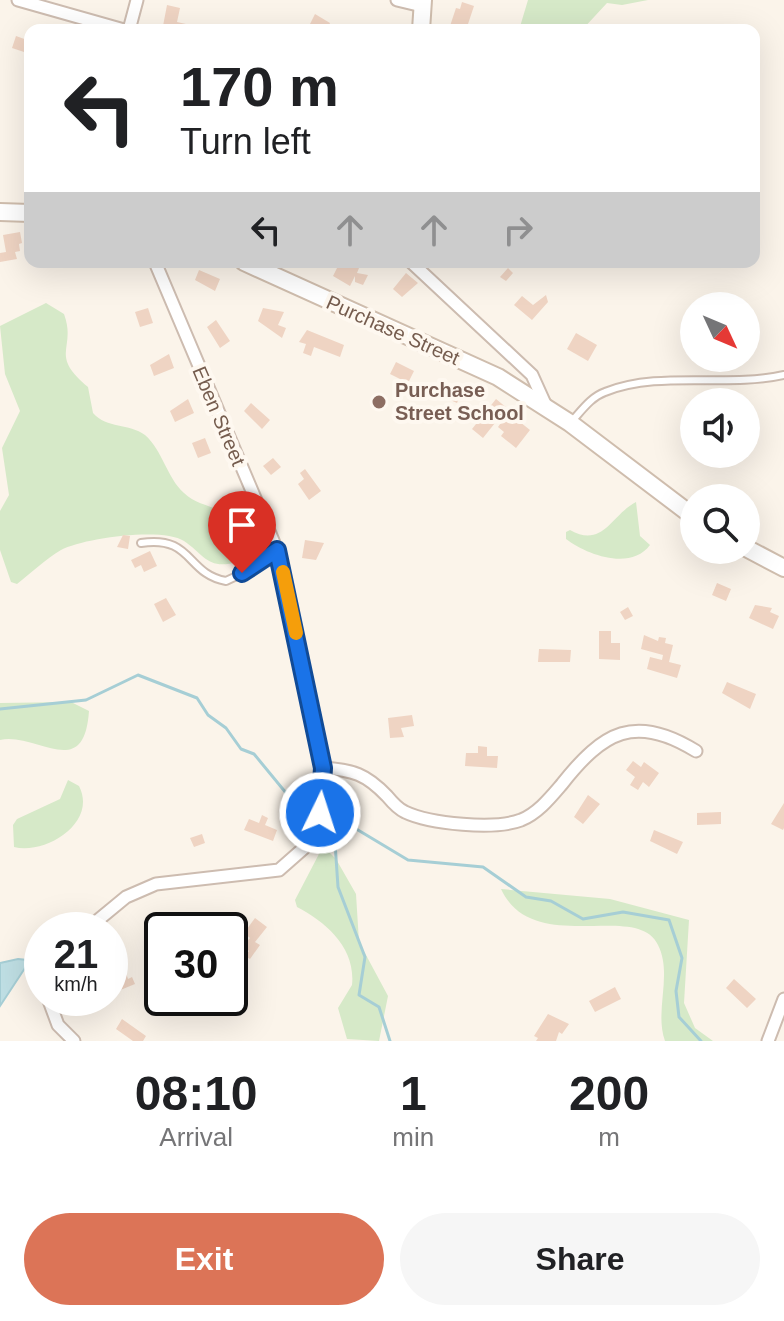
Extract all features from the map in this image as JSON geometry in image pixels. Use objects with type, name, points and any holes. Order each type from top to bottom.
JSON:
[{"type":"main road","points":[[421,24],[423,3]]},
{"type":"main road","points":[[0,212],[24,213]]},
{"type":"main road","name":"Purchase Street","points":[[257,268],[498,377],[570,423],[680,506]]},
{"type":"main road","points":[[760,555],[784,568]]},
{"type":"street","points":[[18,0],[104,24]]},
{"type":"street","points":[[128,24],[137,0]]},
{"type":"street","points":[[397,0],[423,3]]},
{"type":"street","name":"Eben Street","points":[[108,912],[126,897],[156,884],[279,870],[304,848],[320,813],[323,768],[277,550],[158,268]]},
{"type":"street","points":[[417,268],[532,375],[546,406]]},
{"type":"street","points":[[323,768],[362,773],[406,813],[467,824],[501,825],[535,813],[583,757],[608,738],[642,730],[659,732],[696,751]]},
{"type":"street","points":[[768,1041],[784,999]]},
{"type":"street","points":[[55,1016],[58,1025],[74,1041]]},
{"type":"lane","points":[[570,423],[597,396],[628,386],[733,382],[784,375]]},
{"type":"lane","points":[[141,543],[164,540],[174,544],[211,577],[226,581],[258,566],[277,550]]},
{"type":"green space","points":[[528,0],[648,0],[622,5],[607,3],[588,24],[521,24]]},
{"type":"green space","points":[[46,303],[64,314],[68,336],[66,359],[76,376],[88,387],[93,413],[105,422],[145,435],[184,493],[229,517],[238,543],[238,562],[213,563],[174,537],[123,536],[61,550],[17,584],[11,582],[0,550],[0,511],[9,495],[2,448],[20,411],[5,374],[0,326]]},
{"type":"green space","points":[[636,502],[640,536],[650,545],[642,553],[621,559],[609,558],[566,539],[566,532],[570,530],[581,535],[599,533]]},
{"type":"green space","points":[[71,702],[89,711],[85,733],[78,745],[68,750],[14,739],[0,740],[0,703]]},
{"type":"green space","points":[[68,780],[79,786],[83,800],[75,824],[53,841],[40,846],[14,847],[13,825],[17,819],[60,799]]},
{"type":"green space","points":[[326,849],[336,859],[356,894],[359,942],[388,996],[379,1041],[347,1039],[338,1008],[352,985],[349,959],[337,938],[318,920],[297,907],[295,900],[320,852]]},
{"type":"green space","points":[[501,889],[610,899],[689,920],[684,1003],[695,1028],[713,1041],[665,1041],[661,1017],[662,956],[658,945],[647,933],[629,927],[559,925],[536,921],[516,909]]},
{"type":"water","points":[[24,960],[24,970],[0,1006],[0,963]]},
{"type":"building","points":[[462,2],[474,6],[468,24],[451,24],[456,8],[460,9]]},
{"type":"building","points":[[167,5],[180,8],[177,22],[186,24],[163,24]]},
{"type":"building","points":[[315,14],[330,23],[330,24],[310,24]]},
{"type":"building","points":[[16,36],[24,39],[24,52],[12,48]]},
{"type":"building","points":[[20,232],[22,243],[19,244],[20,251],[15,252],[17,259],[0,262],[0,253],[6,252],[3,235]]},
{"type":"building","points":[[337,268],[359,268],[357,273],[368,275],[363,285],[355,282],[355,276],[350,286],[333,276]]},
{"type":"building","points":[[508,268],[513,273],[506,281],[500,277]]},
{"type":"building","points":[[199,270],[220,279],[215,291],[195,280]]},
{"type":"building","points":[[406,273],[418,283],[402,297],[393,289]]},
{"type":"building","points":[[546,295],[548,302],[532,320],[514,305],[522,296],[533,305]]},
{"type":"building","points":[[148,308],[153,323],[140,327],[135,312]]},
{"type":"building","points":[[263,308],[284,312],[278,325],[286,328],[282,338],[258,321]]},
{"type":"building","points":[[216,320],[230,341],[220,348],[207,327]]},
{"type":"building","points":[[307,330],[344,345],[340,357],[314,347],[311,356],[303,353],[306,344],[299,342]]},
{"type":"building","points":[[576,333],[597,345],[588,361],[567,349]]},
{"type":"building","points":[[169,354],[174,368],[154,376],[150,365]]},
{"type":"building","points":[[396,362],[414,371],[408,383],[390,374]]},
{"type":"building","points":[[445,383],[462,391],[457,403],[439,395]]},
{"type":"building","points":[[188,399],[194,413],[175,422],[170,411]]},
{"type":"building","points":[[496,399],[507,408],[483,438],[472,429]]},
{"type":"building","points":[[251,403],[270,420],[262,429],[244,411]]},
{"type":"building","points":[[505,417],[511,422],[515,418],[530,430],[516,448],[501,436],[504,432],[498,427]]},
{"type":"building","points":[[205,438],[211,453],[198,458],[192,443]]},
{"type":"building","points":[[273,458],[281,467],[271,475],[263,466]]},
{"type":"building","points":[[305,469],[321,491],[309,500],[298,484],[304,479],[300,473]]},
{"type":"building","points":[[123,535],[130,536],[128,549],[117,547]]},
{"type":"building","points":[[305,540],[324,543],[316,560],[302,558]]},
{"type":"building","points":[[150,551],[157,566],[144,572],[141,565],[135,568],[131,560]]},
{"type":"building","points":[[717,583],[731,589],[726,601],[712,595]]},
{"type":"building","points":[[166,598],[176,615],[163,622],[154,604]]},
{"type":"building","points":[[755,605],[772,608],[770,612],[779,616],[773,629],[749,618]]},
{"type":"building","points":[[628,607],[633,616],[625,620],[620,612]]},
{"type":"building","points":[[599,631],[611,631],[611,643],[620,643],[620,660],[599,659]]},
{"type":"building","points":[[644,635],[658,641],[659,637],[666,638],[665,643],[673,645],[669,662],[681,665],[677,678],[647,669],[650,657],[662,660],[663,655],[641,649]]},
{"type":"building","points":[[539,649],[571,650],[570,662],[538,662]]},
{"type":"building","points":[[727,682],[756,694],[750,709],[722,693]]},
{"type":"building","points":[[412,715],[414,726],[401,728],[404,737],[390,738],[388,718]]},
{"type":"building","points":[[478,746],[487,747],[487,756],[498,756],[497,768],[465,766],[466,753],[478,753]]},
{"type":"building","points":[[633,761],[641,767],[644,762],[659,773],[649,787],[643,782],[638,790],[630,785],[635,777],[626,770]]},
{"type":"building","points":[[588,795],[600,804],[583,824],[574,817]]},
{"type":"building","points":[[784,803],[784,828],[783,830],[771,824]]},
{"type":"building","points":[[721,812],[721,824],[697,825],[697,813]]},
{"type":"building","points":[[262,815],[268,818],[265,825],[277,830],[273,841],[244,830],[249,819],[259,823]]},
{"type":"building","points":[[654,830],[683,842],[677,854],[650,841]]},
{"type":"building","points":[[202,834],[205,843],[194,847],[190,838]]},
{"type":"building","points":[[255,918],[267,927],[255,942],[260,945],[250,959],[248,958],[248,928]]},
{"type":"building","points":[[132,977],[135,984],[128,987],[128,979]]},
{"type":"building","points":[[734,979],[756,999],[747,1008],[726,988]]},
{"type":"building","points":[[615,987],[621,999],[595,1012],[589,1001]]},
{"type":"building","points":[[548,1014],[569,1024],[562,1034],[559,1032],[556,1041],[536,1041],[538,1038],[534,1036]]},
{"type":"building","points":[[122,1019],[146,1036],[143,1041],[133,1041],[116,1029]]},
{"type":"waterway","points":[[0,709],[86,700],[138,675],[197,698],[208,715],[226,728],[241,749],[254,754],[305,816],[313,819]]},
{"type":"waterway","points":[[320,823],[334,827],[348,824],[408,860],[483,867],[526,897],[551,901],[583,919],[623,912],[669,920],[682,958],[676,991],[679,1017],[701,1041]]},
{"type":"waterway","points":[[334,828],[338,887],[365,957],[359,995],[379,1007],[390,1041]]},
{"type":"slow traffic","points":[[283,572],[296,633]]},
{"type":"place","name":"Purchase Street School","points":[[379,402]]},
{"type":"route","points":[[242,573],[258,566],[277,550],[323,768],[320,813]]}]
